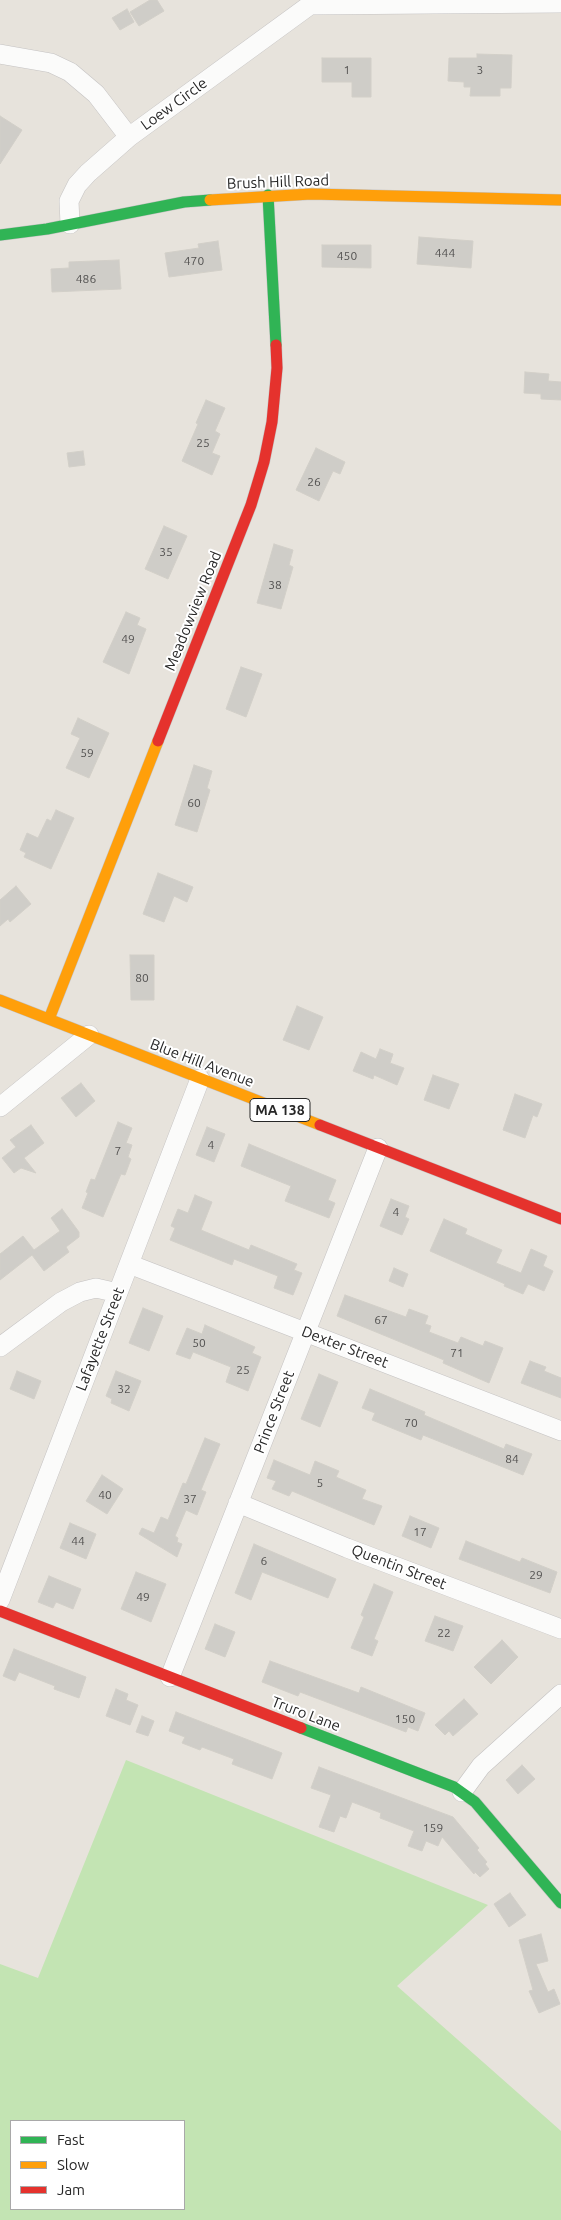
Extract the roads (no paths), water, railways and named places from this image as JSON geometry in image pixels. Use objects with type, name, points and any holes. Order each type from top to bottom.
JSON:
[{"type":"main road","name":"Brush Hill Road","points":[[0,235],[70,224],[184,202],[268,195],[311,194],[561,200]]},
{"type":"main road","name":"Meadowview Road","points":[[49,1019],[251,505],[264,462],[273,415],[277,368],[268,195]]},
{"type":"main road","name":"Blue Hill Avenue","points":[[0,1000],[560,1218]]},
{"type":"main road","name":"Truro Lane","points":[[0,1611],[462,1792],[481,1809],[561,1903]]},
{"type":"street","name":"Loew Circle","points":[[70,224],[69,200],[76,185],[129,137],[311,2],[561,3]]},
{"type":"street","points":[[0,54],[51,63],[70,72],[96,94],[129,137]]},
{"type":"street","points":[[0,1107],[89,1035]]},
{"type":"street","name":"Lafayette Street","points":[[0,1600],[200,1079]]},
{"type":"street","name":"Prince Street","points":[[170,1677],[378,1148]]},
{"type":"street","name":"Dexter Street","points":[[129,1264],[561,1430]]},
{"type":"street","points":[[0,1347],[61,1302],[80,1292],[96,1288],[118,1293]]},
{"type":"street","name":"Quentin Street","points":[[238,1503],[347,1548],[561,1629]]},
{"type":"street","points":[[462,1792],[481,1766],[561,1694]]}]
